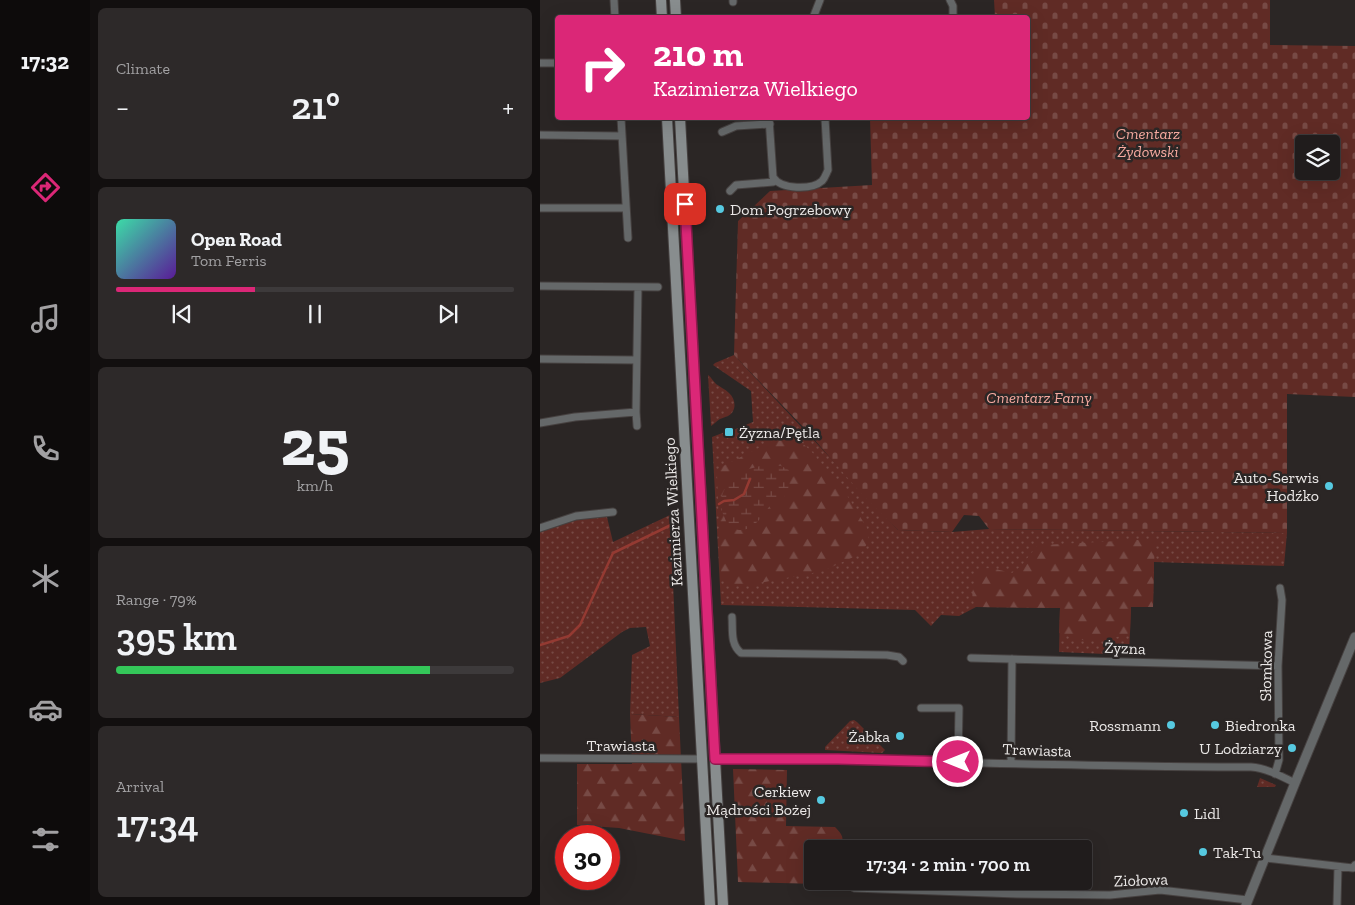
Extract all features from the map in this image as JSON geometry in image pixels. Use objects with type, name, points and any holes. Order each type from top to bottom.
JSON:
[{"type":"main road","points":[[661,0],[661,15],[675,15],[675,0]]},
{"type":"main road","name":"Kazimierza Wielkiego","points":[[667,120],[710,905]]},
{"type":"main road","name":"Kazimierza Wielkiego","points":[[680,120],[723,905]]},
{"type":"main road","points":[[684,427],[697,430]]},
{"type":"main road","points":[[697,664],[699,660],[703,659],[708,660],[709,663]]},
{"type":"street","points":[[614,0],[615,15]]},
{"type":"street","points":[[814,15],[820,0]]},
{"type":"street","points":[[950,0],[953,15]]},
{"type":"street","points":[[540,63],[555,63]]},
{"type":"street","points":[[621,120],[628,238]]},
{"type":"street","points":[[722,132],[736,126],[770,121],[772,172],[775,181],[781,185],[796,187],[817,184],[824,180],[828,170],[825,120]]},
{"type":"street","points":[[540,135],[622,136]]},
{"type":"street","points":[[730,191],[736,185],[775,181]]},
{"type":"street","points":[[540,208],[626,208]]},
{"type":"street","points":[[540,286],[658,287]]},
{"type":"street","points":[[637,426],[638,287]]},
{"type":"street","points":[[540,359],[636,360]]},
{"type":"street","points":[[540,423],[575,417],[636,412]]},
{"type":"street","points":[[540,528],[576,516],[613,512]]},
{"type":"street","name":"Słomkowa","points":[[1275,774],[1279,760],[1278,666],[1282,600],[1280,588]]},
{"type":"street","points":[[732,617],[733,644],[741,653],[887,655],[899,657],[903,661]]},
{"type":"street","points":[[1247,903],[1355,637]]},
{"type":"street","name":"Żyzna","points":[[971,658],[1278,666]]},
{"type":"street","points":[[1010,763],[1012,658]]},
{"type":"street","points":[[920,708],[959,708],[958,762]]},
{"type":"street","name":"Trawiasta","points":[[540,758],[702,759]]},
{"type":"street","name":"Trawiasta","points":[[715,759],[838,759],[1084,766],[1250,767],[1262,769],[1295,783]]},
{"type":"street","points":[[1265,858],[1338,867],[1353,868],[1355,865]]},
{"type":"street","points":[[1337,905],[1338,867]]},
{"type":"street","name":"Ziołowa","points":[[908,890],[1110,895],[1160,890],[1247,903]]},
{"type":"green space","name":"Cmentarz Farny","points":[[994,0],[1270,0],[1270,45],[1355,46],[1355,397],[1287,394],[1287,533],[989,529],[979,516],[964,515],[952,532],[898,530],[859,491],[806,430],[734,355],[738,221],[770,191],[872,185],[870,120],[1030,120],[1030,15],[995,15]]},
{"type":"green space","points":[[734,355],[898,530],[952,532],[989,529],[1287,533],[1284,566],[1154,562],[1153,607],[1131,607],[1129,655],[1059,652],[1060,608],[976,607],[959,616],[941,615],[931,626],[915,610],[721,605],[712,437],[725,432],[726,434],[753,422],[751,391],[713,365]]},
{"type":"green space","points":[[708,375],[716,384],[726,390],[733,398],[735,405],[731,414],[711,426]]},
{"type":"green space","points":[[790,432],[811,451],[845,492],[867,528],[869,541],[860,554],[823,571],[733,586],[727,583],[721,574],[717,475],[719,468]]},
{"type":"green space","points":[[765,465],[781,466],[789,470],[790,482],[785,496],[779,502],[769,507],[753,526],[739,530],[728,526],[719,504],[730,480],[741,472]]},
{"type":"green space","points":[[606,513],[613,542],[670,515],[679,717],[630,714],[632,655],[650,646],[646,627],[630,628],[622,632],[560,678],[540,683],[540,528],[576,516]]},
{"type":"green space","points":[[1156,539],[1153,607],[1131,607],[1130,633],[1112,638],[1088,641],[1059,633],[1060,608],[976,607],[973,601],[973,587],[979,572],[988,568],[1012,573],[1021,566],[1037,546]]},
{"type":"green space","points":[[630,714],[679,717],[685,841],[620,828],[620,825],[577,825],[577,764],[632,764]]},
{"type":"green space","points":[[854,720],[885,750],[882,753],[825,750],[825,747],[850,721]]},
{"type":"green space","points":[[733,769],[787,770],[786,826],[835,827],[840,832],[842,840],[804,840],[804,884],[738,882]]},
{"type":"green space","points":[[1260,778],[1276,785],[1275,787],[1257,787]]},
{"type":"waterway","points":[[719,504],[724,501],[734,500],[744,494],[750,479]]},
{"type":"waterway","points":[[540,645],[569,636],[580,625],[613,553],[671,525]]},
{"type":"place","name":"Dom Pogrzebowy","points":[[720,209]]},
{"type":"place","name":"Żyzna/Pętla","points":[[729,432]]},
{"type":"place","name":"Auto-Serwis Hodźko","points":[[1329,486]]},
{"type":"place","name":"Rossmann","points":[[1171,725]]},
{"type":"place","name":"Biedronka","points":[[1215,725]]},
{"type":"place","name":"Żabka","points":[[900,736]]},
{"type":"place","name":"U Lodziarzy","points":[[1292,748]]},
{"type":"place","name":"Cerkiew Mądrości Bożej","points":[[821,800]]},
{"type":"place","name":"Lidl","points":[[1184,813]]},
{"type":"place","name":"Tak-Tu","points":[[1203,852]]},
{"type":"route","points":[[685,204],[715,759],[838,759],[896,762],[958,762]]},
{"type":"park label","name":"Cmentarz Żydowski","points":[[1148,142]]}]
